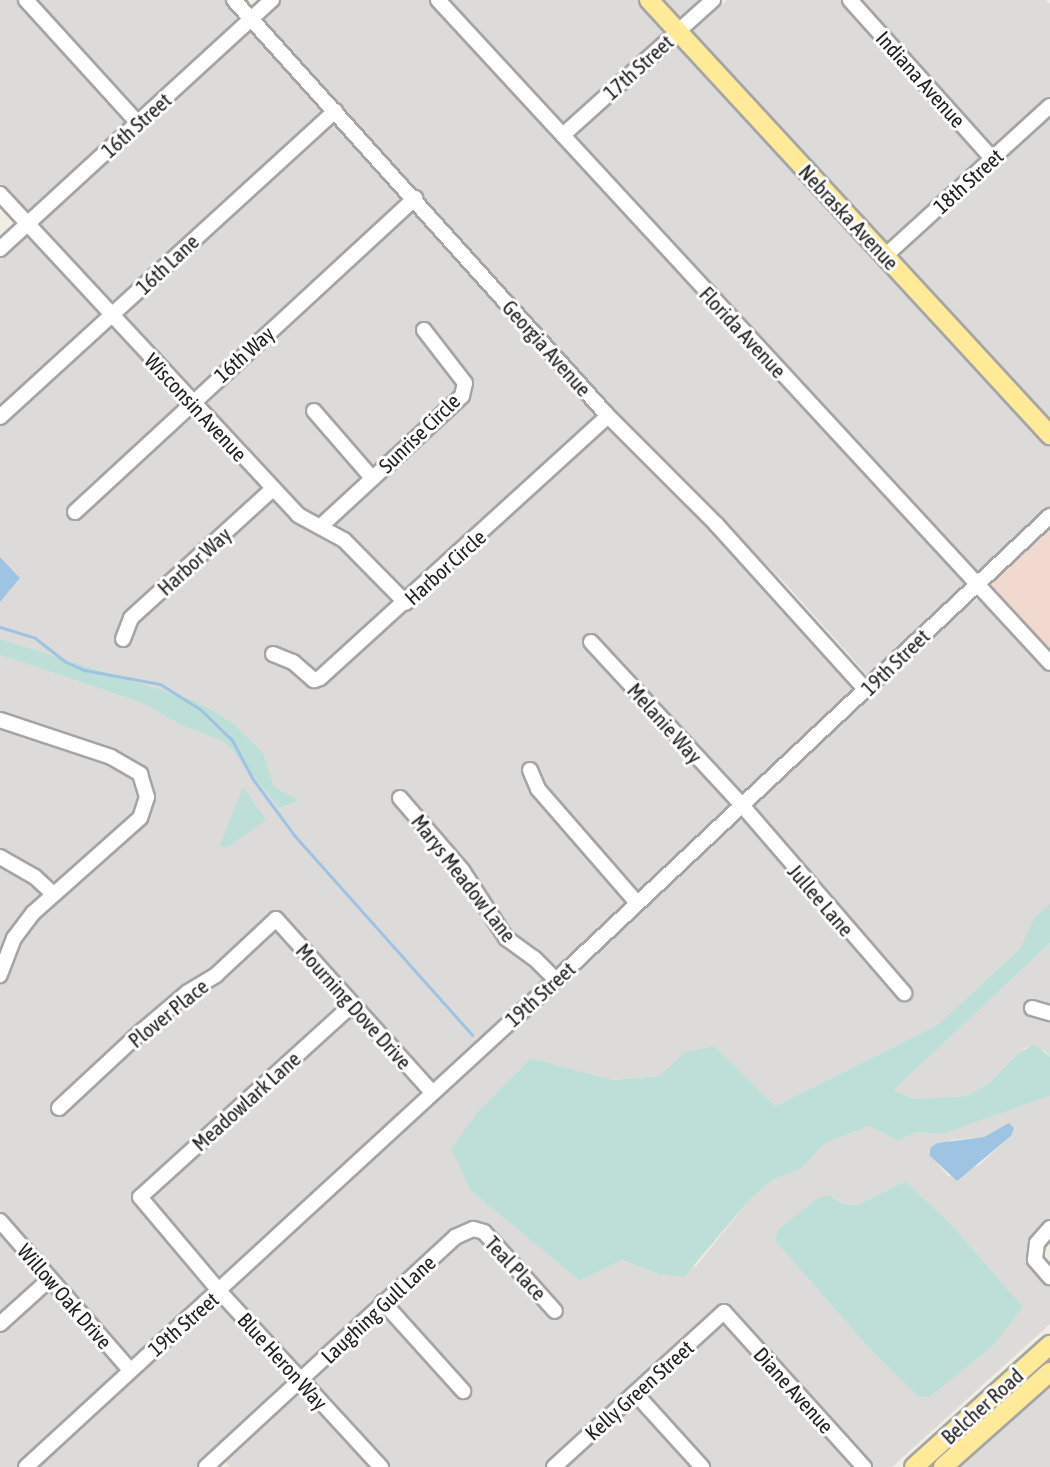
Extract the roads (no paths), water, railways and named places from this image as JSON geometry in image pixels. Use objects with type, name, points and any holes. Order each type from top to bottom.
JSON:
[{"type":"main road","name":"Nebraska Avenue","points":[[648,0],[1050,435]]},
{"type":"main road","name":"Belcher Road","points":[[914,1467],[1050,1345]]},
{"type":"main road","name":"Belcher Road","points":[[943,1467],[1050,1372]]},
{"type":"street","points":[[26,0],[138,123]]},
{"type":"street","name":"Georgia Avenue","points":[[234,0],[415,198],[608,416],[716,524],[867,690]]},
{"type":"street","name":"16th Street","points":[[0,249],[272,0]]},
{"type":"street","name":"Florida Avenue","points":[[438,0],[1050,663]]},
{"type":"street","name":"17th Street","points":[[563,135],[713,0]]},
{"type":"street","name":"Indiana Avenue","points":[[850,0],[992,158]]},
{"type":"street","name":"18th Street","points":[[885,256],[1050,106]]},
{"type":"street","name":"16th Lane","points":[[0,417],[334,111]]},
{"type":"street","name":"Wisconsin Avenue","points":[[0,194],[190,403],[273,489],[298,514],[344,540],[406,603]]},
{"type":"street","name":"16th Way","points":[[75,512],[190,403],[415,198]]},
{"type":"street","name":"Sunrise Circle","points":[[321,526],[462,396],[465,382],[424,330]]},
{"type":"street","points":[[314,411],[372,478]]},
{"type":"street","name":"Harbor Circle","points":[[273,654],[293,662],[314,680],[320,678],[406,603],[608,416]]},
{"type":"street","name":"Harbor Way","points":[[123,639],[131,618],[273,489]]},
{"type":"street","name":"19th Street","points":[[26,1467],[130,1370],[220,1292],[432,1092],[556,980],[1050,516]]},
{"type":"street","name":"Melanie Way","points":[[591,642],[741,804]]},
{"type":"street","points":[[0,720],[111,757],[140,774],[147,798],[140,818],[53,894],[14,938],[0,975]]},
{"type":"street","points":[[531,770],[538,789],[637,903]]},
{"type":"street","name":"Marys Meadow Lane","points":[[400,798],[462,870],[506,938],[534,958],[556,980]]},
{"type":"street","name":"Jullee Lane","points":[[741,804],[904,993]]},
{"type":"street","points":[[0,858],[35,877],[53,894]]},
{"type":"street","name":"Mourning Dove Drive","points":[[276,919],[432,1092]]},
{"type":"street","name":"Plover Place","points":[[59,1107],[143,1030],[188,992],[216,975],[276,919]]},
{"type":"street","name":"Meadowlark Lane","points":[[140,1197],[352,1005]]},
{"type":"street","points":[[1032,1008],[1050,1013]]},
{"type":"street","name":"Blue Heron Way","points":[[140,1197],[220,1292],[381,1467]]},
{"type":"street","name":"Willow Oak Drive","points":[[0,1221],[130,1370]]},
{"type":"street","points":[[1050,1228],[1037,1243],[1035,1260],[1050,1277]]},
{"type":"street","name":"Laughing Gull Lane","points":[[215,1464],[383,1302],[455,1237],[473,1229]]},
{"type":"street","name":"Teal Place","points":[[473,1229],[484,1232],[555,1311]]},
{"type":"street","points":[[0,1324],[50,1279]]},
{"type":"street","points":[[383,1302],[463,1391]]},
{"type":"street","name":"Kelly Green Street","points":[[554,1467],[724,1312]]},
{"type":"street","name":"Diane Avenue","points":[[724,1312],[864,1467]]},
{"type":"street","points":[[635,1393],[702,1467]]},
{"type":"waterway","points":[[0,627],[35,638],[66,662],[84,670],[160,684],[200,709],[232,740],[252,778],[294,835],[472,1035]]}]
